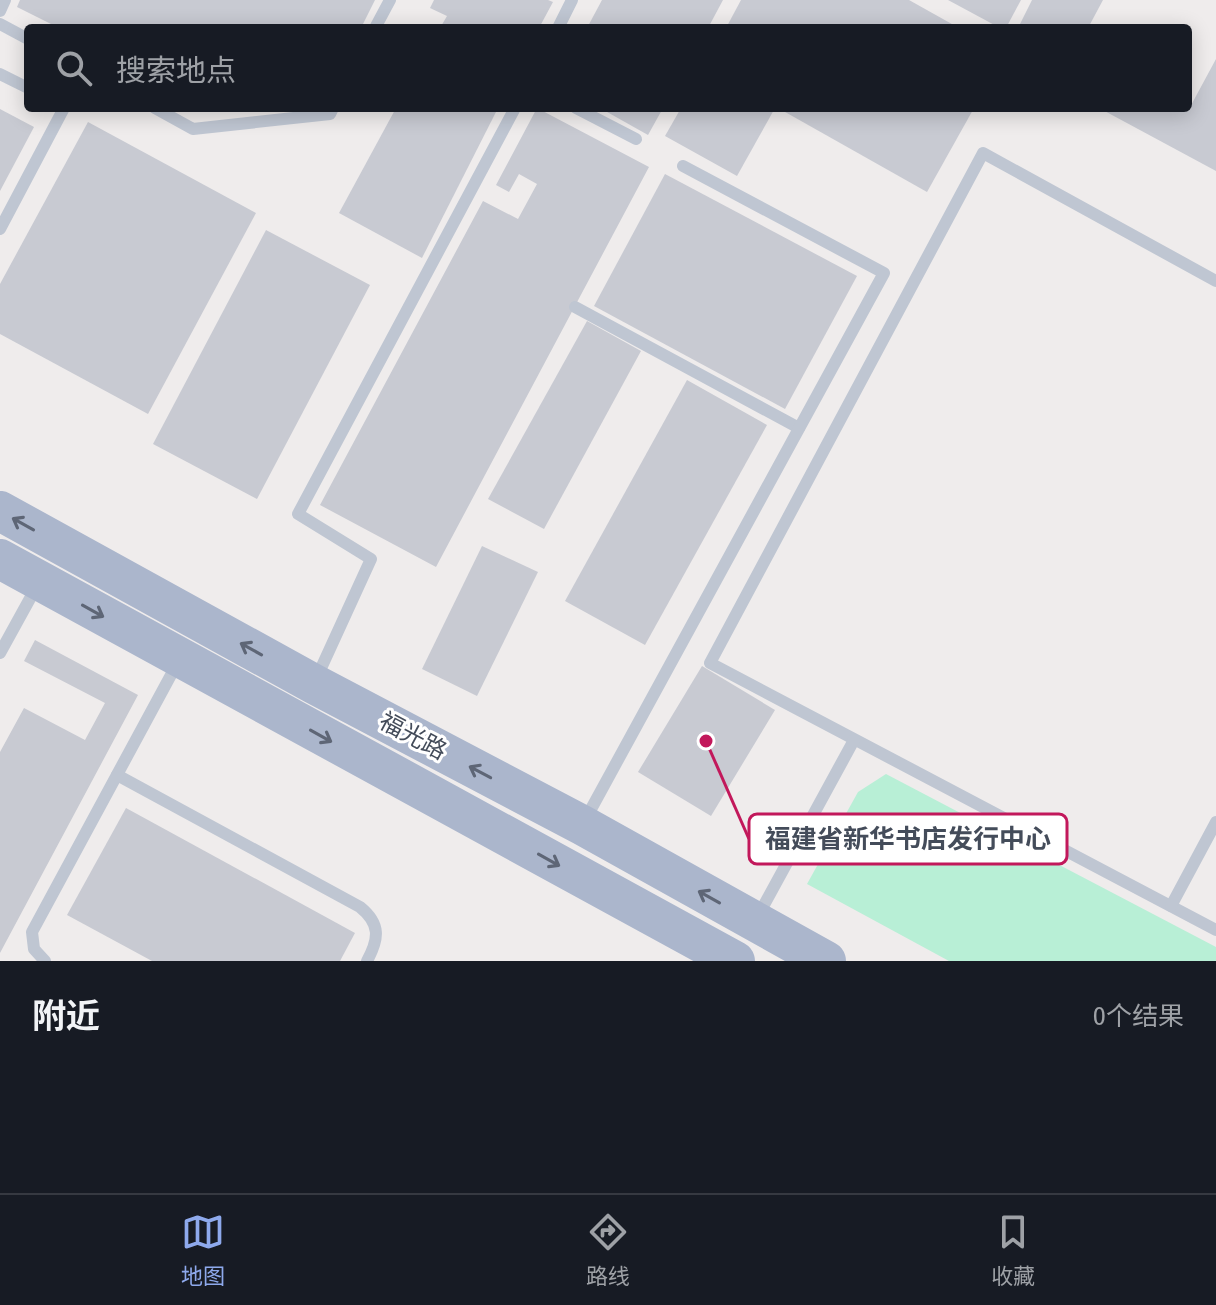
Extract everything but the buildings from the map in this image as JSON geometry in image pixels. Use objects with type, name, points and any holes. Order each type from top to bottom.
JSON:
[{"type":"main road","name":"福光路","points":[[0,511],[314,684],[582,825],[826,961]]},
{"type":"main road","name":"福光路","points":[[0,559],[735,961]]},
{"type":"lane","points":[[0,11],[5,0]]},
{"type":"lane","points":[[377,24],[390,0]]},
{"type":"lane","points":[[560,24],[572,0]]},
{"type":"lane","points":[[0,24],[24,37]]},
{"type":"lane","points":[[0,74],[24,86]]},
{"type":"lane","points":[[0,229],[62,112]]},
{"type":"lane","points":[[162,112],[193,129],[331,112]]},
{"type":"lane","points":[[314,684],[371,559],[298,514],[513,112]]},
{"type":"lane","points":[[584,112],[636,139]]},
{"type":"lane","points":[[1216,281],[983,153],[710,663],[1216,930]]},
{"type":"lane","points":[[582,825],[884,273],[683,166]]},
{"type":"lane","points":[[575,307],[799,428]]},
{"type":"lane","points":[[0,653],[40,581]]},
{"type":"lane","points":[[45,961],[34,949],[32,932],[180,659]]},
{"type":"lane","points":[[754,922],[854,740]]},
{"type":"lane","points":[[117,775],[360,907],[374,922],[378,932],[377,942],[367,961]]},
{"type":"lane","points":[[1171,906],[1216,822]]},
{"type":"green space","points":[[886,774],[1216,947],[1216,961],[949,961],[807,884],[858,792]]},
{"type":"place","name":"福建省新华书店发行中心","points":[[706,741]]}]
